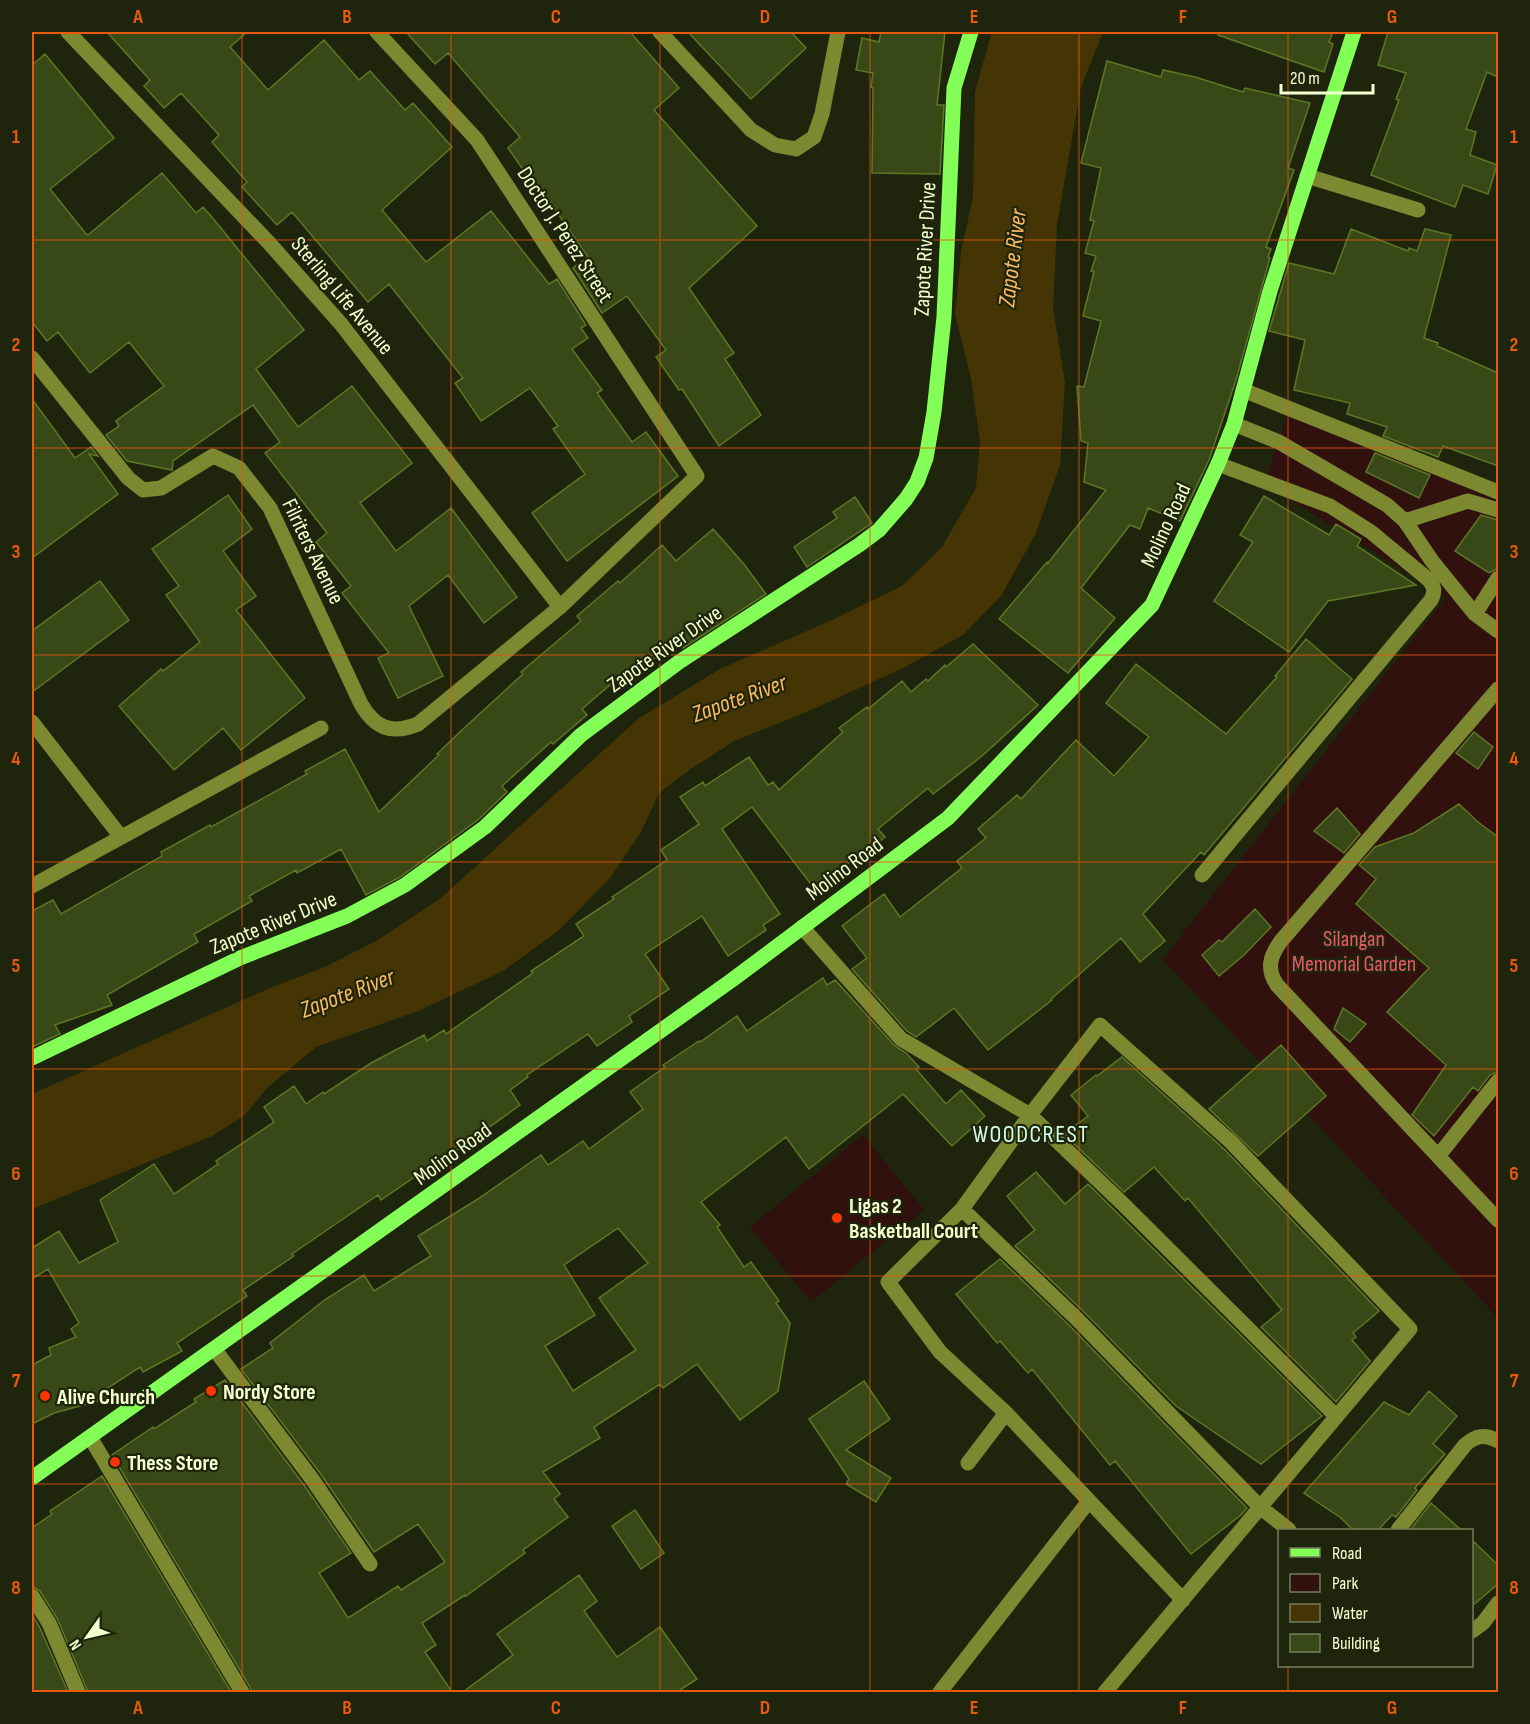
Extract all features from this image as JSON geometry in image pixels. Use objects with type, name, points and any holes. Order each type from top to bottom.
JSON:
[{"type":"main road","name":"Zapote River Drive","points":[[32,1058],[240,958],[347,916],[405,885],[485,827],[581,735],[679,662],[879,530],[906,499],[917,482],[926,458],[934,412],[944,317],[954,88],[971,32]]},
{"type":"main road","name":"Molino Road","points":[[32,1478],[732,980],[948,818],[1152,605],[1218,465],[1234,424],[1270,291],[1354,32]]},
{"type":"street","name":"Sterling Life Avenue","points":[[68,32],[270,244],[341,324],[560,607]]},
{"type":"street","name":"Doctor J. Perez Street","points":[[377,32],[477,140],[697,476],[560,607]]},
{"type":"street","points":[[660,32],[751,130],[775,145],[796,149],[814,137],[822,114],[838,32]]},
{"type":"street","points":[[1307,176],[1418,210]]},
{"type":"street","name":"Filriters Avenue","points":[[32,358],[128,478],[143,490],[161,488],[213,456],[239,468],[270,508],[368,717],[382,727],[394,730],[406,729],[418,724],[560,607]]},
{"type":"street","points":[[1243,390],[1498,492]]},
{"type":"street","points":[[1234,424],[1279,442],[1387,505],[1406,522],[1432,561],[1475,614],[1498,631]]},
{"type":"street","points":[[1202,875],[1431,600],[1434,593],[1434,586],[1429,580],[1371,532],[1330,506],[1218,465]]},
{"type":"street","points":[[1406,522],[1468,501],[1498,510]]},
{"type":"street","points":[[1475,614],[1498,578]]},
{"type":"street","points":[[1498,689],[1281,941],[1271,958],[1272,977],[1277,985],[1498,1220]]},
{"type":"street","points":[[32,722],[121,837]]},
{"type":"street","points":[[32,885],[321,728]]},
{"type":"street","points":[[802,927],[902,1039],[1030,1115],[1124,1204],[1336,1416]]},
{"type":"street","points":[[1105,1692],[1183,1600],[1336,1416],[1410,1329],[1232,1142],[1100,1025],[1030,1115],[962,1209],[888,1282],[940,1352],[1006,1413],[1183,1600]]},
{"type":"street","points":[[1439,1155],[1498,1080]]},
{"type":"street","points":[[962,1209],[1077,1319],[1260,1507],[1288,1529]]},
{"type":"street","points":[[215,1350],[312,1479],[370,1564]]},
{"type":"street","points":[[968,1463],[1006,1413]]},
{"type":"street","points":[[1399,1529],[1465,1445],[1481,1436],[1490,1437],[1498,1442]]},
{"type":"street","points":[[90,1437],[242,1692]]},
{"type":"street","points":[[940,1692],[1089,1501]]},
{"type":"street","points":[[32,1596],[49,1623],[78,1692]]},
{"type":"street","points":[[1473,1630],[1483,1623],[1498,1603]]},
{"type":"green space","name":"Silangan Memorial Garden","points":[[1288,411],[1498,501],[1498,1318],[1163,959],[1446,597],[1265,484]]},
{"type":"green space","name":"Ligas 2 Basketball Court","points":[[863,1135],[924,1210],[811,1302],[750,1227]]},
{"type":"water","name":"Zapote River","points":[[992,32],[1103,32],[1081,87],[1057,224],[1053,308],[1065,383],[1060,465],[1036,533],[1001,596],[963,635],[903,668],[809,711],[734,741],[688,771],[659,793],[641,832],[610,878],[558,931],[503,971],[418,1011],[316,1047],[267,1088],[245,1115],[212,1136],[32,1209],[32,1094],[270,988],[327,966],[378,940],[441,898],[638,719],[720,669],[832,620],[902,586],[942,547],[976,488],[980,441],[971,379],[955,314],[961,252],[973,197],[975,92]]},
{"type":"building","points":[[107,32],[247,32],[230,47],[268,90],[324,40],[359,80],[370,71],[405,110],[413,103],[452,147],[382,210],[426,262],[491,211],[549,284],[557,279],[586,325],[581,328],[588,338],[572,349],[602,390],[597,393],[632,442],[646,432],[678,476],[567,561],[532,513],[585,474],[553,429],[558,426],[530,388],[481,421],[455,383],[463,378],[389,284],[368,302],[292,212],[277,225],[242,187],[247,182],[212,142],[219,135],[181,93],[164,108],[144,86],[150,80]]},
{"type":"building","points":[[406,32],[630,32],[679,88],[654,110],[757,226],[689,288],[734,353],[725,359],[761,415],[719,446],[682,389],[679,390],[656,357],[666,350],[627,296],[602,313],[573,268],[588,257],[543,192],[540,194],[508,148],[520,137],[448,53],[435,64]]},
{"type":"building","points":[[688,32],[791,32],[806,48],[751,99]]},
{"type":"building","points":[[881,32],[945,32],[937,105],[944,105],[940,174],[872,173],[873,88],[871,87],[873,73],[856,70],[862,38],[879,42]]},
{"type":"building","points":[[1219,32],[1333,32],[1329,42],[1333,44],[1324,72],[1218,35]]},
{"type":"building","points":[[1388,32],[1498,32],[1498,77],[1487,72],[1466,129],[1476,132],[1470,155],[1497,165],[1488,194],[1463,185],[1455,207],[1371,175],[1399,100],[1396,99],[1406,73],[1378,65]]},
{"type":"building","points":[[45,54],[114,138],[50,189],[86,234],[88,235],[162,173],[196,213],[203,207],[304,330],[256,369],[298,427],[352,386],[412,463],[360,503],[396,551],[451,508],[517,597],[484,623],[448,575],[409,606],[443,676],[398,698],[378,658],[389,653],[342,593],[351,586],[316,542],[327,533],[265,453],[280,442],[253,405],[173,461],[172,470],[127,461],[106,435],[119,426],[116,421],[164,386],[129,342],[90,373],[58,332],[47,341],[32,322],[32,65]]},
{"type":"building","points":[[1107,61],[1161,77],[1163,70],[1243,92],[1245,88],[1310,103],[1288,168],[1294,170],[1266,247],[1271,249],[1268,257],[1270,258],[1236,380],[1209,460],[1180,521],[1148,508],[1140,529],[1130,525],[1081,588],[1115,618],[1068,673],[999,619],[1048,563],[1106,490],[1084,482],[1088,443],[1081,441],[1077,386],[1084,387],[1101,321],[1083,316],[1096,256],[1085,253],[1094,221],[1090,220],[1101,168],[1081,163]]},
{"type":"building","points":[[1351,229],[1408,251],[1409,248],[1417,251],[1425,229],[1451,235],[1424,338],[1498,373],[1498,466],[1443,446],[1438,457],[1383,436],[1387,427],[1347,414],[1350,403],[1294,390],[1305,340],[1269,331],[1289,263],[1334,274]]},
{"type":"building","points":[[32,399],[75,458],[91,447],[98,456],[89,454],[118,494],[32,558]]},
{"type":"building","points":[[1375,453],[1430,475],[1419,498],[1366,472]]},
{"type":"building","points":[[228,495],[252,529],[223,551],[256,596],[236,610],[305,698],[241,750],[223,728],[174,770],[119,706],[161,669],[163,671],[200,642],[166,595],[179,586],[152,549]]},
{"type":"building","points":[[1264,496],[1329,535],[1336,524],[1361,539],[1357,546],[1416,585],[1328,601],[1289,652],[1214,601],[1253,542],[1240,535]]},
{"type":"building","points":[[855,497],[872,523],[807,567],[794,547],[837,518],[833,512]]},
{"type":"building","points":[[1481,515],[1498,520],[1498,568],[1489,573],[1455,551]]},
{"type":"building","points":[[713,529],[766,594],[683,648],[677,639],[630,679],[624,673],[582,709],[587,715],[553,744],[551,742],[502,786],[507,792],[479,819],[400,877],[366,895],[341,849],[297,873],[296,870],[249,896],[252,901],[194,934],[198,942],[107,995],[112,1005],[55,1025],[60,1034],[32,1047],[32,911],[53,900],[61,914],[162,856],[161,852],[307,774],[305,771],[345,749],[379,812],[523,674],[521,672],[581,621],[577,616],[618,581],[620,583],[662,545],[676,561]]},
{"type":"building","points":[[100,581],[129,620],[32,692],[32,631]]},
{"type":"building","points":[[1306,639],[1352,679],[1204,855],[1201,852],[1143,914],[1165,941],[1140,962],[1121,938],[1052,1000],[988,1050],[954,1008],[916,1037],[907,1031],[852,969],[867,958],[842,926],[884,894],[900,917],[962,868],[957,861],[986,838],[978,829],[1017,795],[1021,799],[1076,740],[1114,776],[1149,737],[1106,703],[1136,664],[1226,734],[1277,677],[1275,676]]},
{"type":"building","points":[[973,644],[1038,705],[982,756],[933,794],[928,788],[878,829],[885,837],[813,887],[752,807],[722,829],[780,914],[763,925],[766,930],[728,956],[702,916],[645,954],[669,989],[629,1016],[632,1022],[597,1046],[588,1034],[527,1075],[528,1077],[510,1090],[520,1105],[452,1154],[451,1152],[381,1200],[378,1195],[292,1254],[294,1256],[243,1290],[247,1296],[177,1343],[182,1351],[143,1372],[140,1367],[103,1391],[106,1399],[54,1413],[32,1424],[32,1365],[51,1355],[49,1348],[76,1337],[71,1329],[79,1323],[48,1269],[32,1279],[32,1248],[59,1231],[79,1263],[118,1242],[100,1200],[154,1164],[174,1194],[218,1164],[216,1161],[274,1122],[264,1107],[294,1086],[306,1104],[371,1063],[424,1035],[427,1041],[444,1030],[446,1034],[533,973],[531,971],[584,936],[576,924],[667,860],[661,850],[699,824],[680,797],[703,782],[705,786],[749,757],[768,785],[773,782],[779,790],[843,732],[839,728],[867,707],[868,709],[902,681],[911,692]]},
{"type":"building","points":[[1474,732],[1493,747],[1478,769],[1456,753]]},
{"type":"building","points":[[1459,804],[1498,837],[1498,1071],[1490,1075],[1478,1091],[1473,1087],[1434,1136],[1412,1115],[1446,1065],[1387,1012],[1429,968],[1356,904],[1376,879],[1359,865],[1375,847],[1414,833]]},
{"type":"building","points":[[1337,808],[1360,834],[1344,853],[1314,831]]},
{"type":"building","points":[[1255,909],[1271,927],[1244,955],[1219,976],[1202,955],[1219,940],[1222,942]]},
{"type":"building","points":[[823,978],[827,985],[835,980],[894,1045],[906,1053],[919,1067],[916,1069],[946,1104],[961,1090],[985,1116],[952,1146],[903,1094],[809,1169],[786,1137],[701,1202],[720,1225],[717,1227],[744,1267],[751,1262],[779,1301],[776,1303],[790,1323],[778,1391],[740,1420],[697,1364],[663,1388],[660,1384],[594,1427],[600,1438],[543,1472],[560,1494],[554,1499],[568,1517],[523,1550],[525,1553],[466,1596],[422,1623],[436,1645],[425,1652],[452,1692],[252,1692],[112,1455],[153,1427],[154,1429],[196,1402],[194,1399],[225,1380],[304,1485],[351,1553],[319,1573],[348,1618],[398,1586],[401,1590],[445,1562],[418,1524],[374,1552],[320,1473],[241,1369],[273,1348],[270,1343],[326,1299],[364,1275],[374,1291],[431,1256],[418,1236],[478,1199],[541,1155],[548,1165],[583,1141],[589,1149],[643,1109],[630,1092],[665,1067],[663,1065],[737,1016],[747,1031]],"holes":[[[618,1228],[648,1263],[599,1298],[636,1350],[573,1391],[545,1346],[595,1315],[564,1265]]]},
{"type":"building","points":[[1343,1008],[1366,1024],[1350,1042],[1334,1029]]},
{"type":"building","points":[[1281,1045],[1326,1096],[1258,1156],[1209,1109]]},
{"type":"building","points":[[1122,1057],[1224,1149],[1379,1311],[1353,1333],[1356,1337],[1352,1340],[1370,1361],[1336,1402],[1261,1327],[1282,1310],[1188,1198],[1185,1201],[1154,1167],[1124,1192],[1064,1134],[1088,1116],[1071,1095]]},
{"type":"building","points":[[1036,1172],[1065,1204],[1088,1184],[1322,1416],[1261,1464],[1176,1406],[1084,1312],[1015,1246],[1035,1230],[1007,1196]]},
{"type":"building","points":[[1000,1259],[1070,1326],[1247,1508],[1241,1515],[1191,1554],[1115,1461],[1110,1465],[1032,1369],[1028,1373],[1000,1341],[997,1343],[956,1294]]},
{"type":"building","points":[[864,1381],[890,1419],[846,1450],[891,1478],[876,1502],[846,1484],[849,1479],[809,1419]]},
{"type":"building","points":[[1429,1391],[1457,1416],[1433,1444],[1445,1454],[1415,1488],[1417,1490],[1396,1517],[1392,1515],[1379,1529],[1352,1529],[1341,1518],[1304,1493],[1384,1402],[1409,1415]]},
{"type":"building","points":[[102,1476],[231,1692],[88,1692],[57,1618],[40,1591],[32,1586],[32,1528],[52,1514],[50,1511]]},
{"type":"building","points":[[1431,1503],[1460,1529],[1411,1529]]},
{"type":"building","points":[[635,1510],[664,1553],[641,1569],[612,1526]]},
{"type":"building","points":[[1473,1541],[1498,1565],[1498,1584],[1473,1605]]},
{"type":"building","points":[[579,1575],[597,1601],[584,1611],[617,1657],[660,1627],[697,1679],[677,1692],[463,1692],[513,1655],[497,1634]]},
{"type":"building","points":[[32,1614],[40,1628],[68,1692],[32,1692]]},
{"type":"place","name":"Ligas 2 Basketball Court","points":[[837,1218]]},
{"type":"place","name":"Nordy Store","points":[[211,1391]]},
{"type":"place","name":"Alive Church","points":[[45,1396]]},
{"type":"place","name":"Thess Store","points":[[115,1462]]},
{"type":"district","name":"WOODCREST","points":[[1031,1134]]}]
